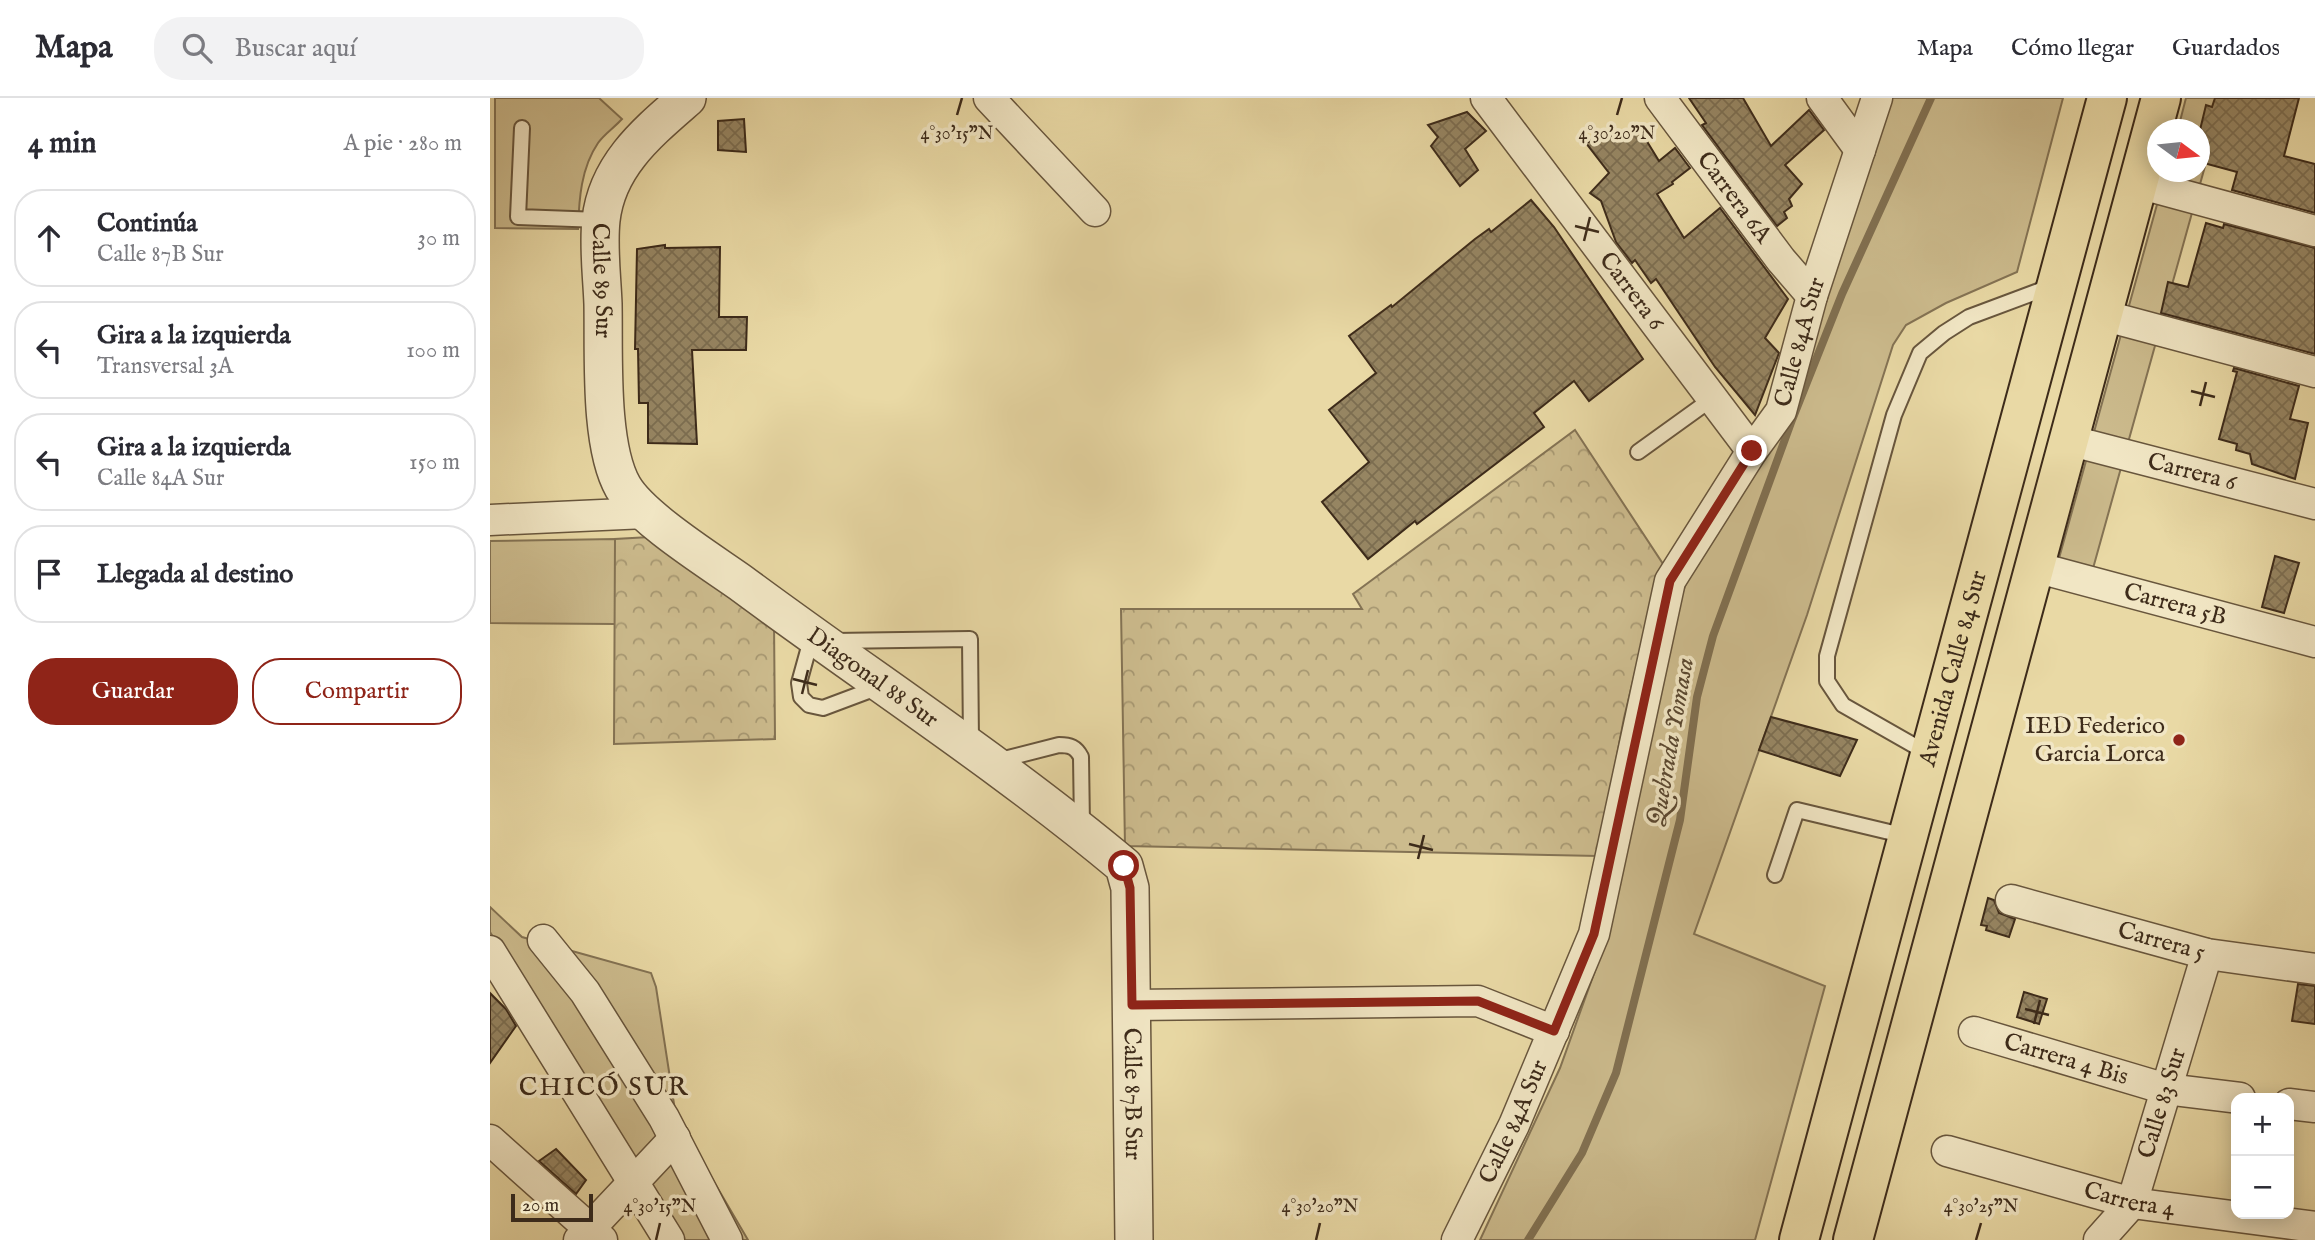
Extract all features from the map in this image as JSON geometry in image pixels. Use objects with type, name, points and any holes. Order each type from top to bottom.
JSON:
[{"type":"highway","name":"Avenida Calle 84 Sur","points":[[1799,1240],[2107,98]]},
{"type":"highway","points":[[1853,1240],[2161,98]]},
{"type":"street","name":"Calle 89 Sur","points":[[635,501],[609,450],[601,220],[608,192],[621,164],[642,137],[687,98]]},
{"type":"street","points":[[989,98],[1094,211]]},
{"type":"street","name":"Carrera 6","points":[[1486,98],[1752,451]]},
{"type":"street","name":"Carrera 6A","points":[[1660,98],[1781,260],[1812,296]]},
{"type":"street","points":[[1822,98],[1860,150]]},
{"type":"street","name":"Calle 84A Sur","points":[[1457,1240],[1514,1125],[1594,934],[1670,581],[1752,451],[1781,411],[1812,296],[1877,98]]},
{"type":"street","points":[[2138,183],[2315,231]]},
{"type":"street","points":[[2102,315],[2315,372]]},
{"type":"street","name":"Carrera 6","points":[[2068,440],[2315,504]]},
{"type":"street","points":[[490,520],[635,501]]},
{"type":"street","name":"Diagonal 88 Sur","points":[[635,501],[817,638],[981,755],[1124,866]]},
{"type":"street","name":"Carrera 5B","points":[[2035,567],[2315,642]]},
{"type":"street","name":"Calle 87B Sur","points":[[1124,866],[1130,888],[1134,1240]]},
{"type":"street","name":"Carrera 5","points":[[2011,900],[2207,954],[2315,969]]},
{"type":"street","points":[[543,940],[585,992],[674,1138],[727,1240]]},
{"type":"street","points":[[490,951],[669,1240]]},
{"type":"street","name":"Calle 83 Sur","points":[[2099,1240],[2132,1203],[2207,954]]},
{"type":"street","points":[[490,971],[517,996]]},
{"type":"street","points":[[1132,1005],[1478,1001],[1554,1031]]},
{"type":"street","name":"Carrera 4 Bis","points":[[1974,1032],[2166,1090],[2231,1097]]},
{"type":"street","points":[[2294,1105],[2315,1107]]},
{"type":"street","points":[[490,1140],[590,1236],[632,1183],[674,1138]]},
{"type":"street","name":"Carrera 4","points":[[1947,1151],[2132,1203],[2315,1227]]},
{"type":"lane","points":[[522,128],[518,217],[601,220]]},
{"type":"lane","points":[[1930,755],[1843,705],[1827,681],[1827,656],[1894,415],[1920,353],[1969,317],[2056,285]]},
{"type":"lane","points":[[1638,452],[1713,398]]},
{"type":"lane","points":[[884,686],[823,708],[809,705],[801,696],[799,683],[817,638],[970,639],[981,755],[1059,745],[1070,745],[1077,750],[1080,757],[1082,832]]},
{"type":"lane","points":[[1775,875],[1797,810],[1908,836]]},
{"type":"green space","points":[[495,98],[599,98],[622,119],[600,140],[584,173],[578,229],[495,228]]},
{"type":"green space","points":[[1891,98],[2063,98],[2017,272],[1946,303],[1906,325],[1893,345],[1807,615],[1694,934],[1825,986],[1755,1240],[1480,1240],[1560,1068],[1605,943],[1661,652],[1688,578],[1745,479]]},
{"type":"green space","points":[[2186,98],[2224,98],[2210,148],[2210,119],[2181,119]]},
{"type":"green space","points":[[2163,182],[2201,182],[2092,572],[2058,562]]},
{"type":"green space","points":[[1575,430],[1665,567],[1645,631],[1624,718],[1598,856],[1125,846],[1121,609],[1362,609],[1353,594]]},
{"type":"green space","points":[[650,537],[774,621],[775,739],[614,744],[615,539]]},
{"type":"green space","points":[[615,539],[615,624],[490,623],[490,541]]},
{"type":"green space","points":[[490,907],[522,937],[651,973],[656,987],[676,1117],[748,1240],[685,1240],[631,1160],[490,932]]},
{"type":"building","points":[[1689,98],[1743,98],[1771,146],[1809,110],[1824,130],[1785,165],[1802,184],[1789,199],[1792,206],[1784,212],[1787,218],[1777,226],[1702,125],[1706,123]]},
{"type":"building","points":[[2215,98],[2299,98],[2284,156],[2315,164],[2315,213],[2232,190],[2237,172],[2210,165],[2210,119],[2203,119],[2206,105],[2212,107]]},
{"type":"building","points":[[1467,112],[1486,131],[1465,149],[1478,170],[1460,186],[1431,146],[1438,137],[1428,125]]},
{"type":"building","points":[[744,119],[746,152],[718,150],[718,121]]},
{"type":"building","points":[[1640,130],[1659,161],[1675,148],[1690,168],[1657,194],[1684,238],[1720,208],[1788,299],[1765,338],[1779,353],[1755,415],[1715,367],[1656,279],[1651,283],[1635,260],[1632,263],[1616,242],[1601,201],[1590,193],[1609,173],[1586,143],[1608,132],[1615,142]]},
{"type":"building","points":[[1531,200],[1554,227],[1643,359],[1589,401],[1574,381],[1534,413],[1544,427],[1417,524],[1415,521],[1368,559],[1322,502],[1369,462],[1329,410],[1376,373],[1349,336],[1391,305],[1392,307],[1475,239],[1489,229],[1491,232]]},
{"type":"building","points":[[2206,223],[2223,228],[2224,224],[2315,248],[2315,354],[2161,313],[2168,282],[2188,287]]},
{"type":"building","points":[[665,245],[665,248],[720,247],[719,317],[747,317],[746,350],[692,350],[697,444],[648,443],[648,403],[639,403],[638,349],[635,349],[637,249]]},
{"type":"building","points":[[2234,368],[2299,386],[2290,419],[2308,423],[2295,479],[2252,464],[2250,454],[2236,450],[2237,444],[2219,439],[2237,372],[2233,371]]},
{"type":"building","points":[[2275,556],[2299,563],[2284,613],[2262,607]]},
{"type":"building","points":[[1771,717],[1857,740],[1840,776],[1759,750]]},
{"type":"building","points":[[1988,898],[1994,900],[1999,913],[2015,919],[2009,937],[1986,930],[1987,926],[1981,925]]},
{"type":"building","points":[[2298,984],[2315,986],[2315,1024],[2292,1021]]},
{"type":"building","points":[[2024,992],[2047,999],[2039,1024],[2017,1017]]},
{"type":"building","points":[[490,993],[506,1009],[516,1026],[490,1063]]},
{"type":"building","points":[[556,1149],[586,1180],[576,1194],[539,1161]]},
{"type":"waterway","name":"Quebrada Yomasa","points":[[1528,1240],[1582,1153],[1616,1073],[1680,820],[1697,697],[1713,636],[1792,420],[1842,294],[1931,98]]},
{"type":"place","name":"IED Federico Garcia Lorca","points":[[2179,740]]},
{"type":"district","name":"CHICÓ SUR","points":[[604,1087]]},
{"type":"route","points":[[1124,866],[1130,888],[1132,1005],[1478,1001],[1554,1031],[1594,934],[1670,581],[1752,451]]}]
